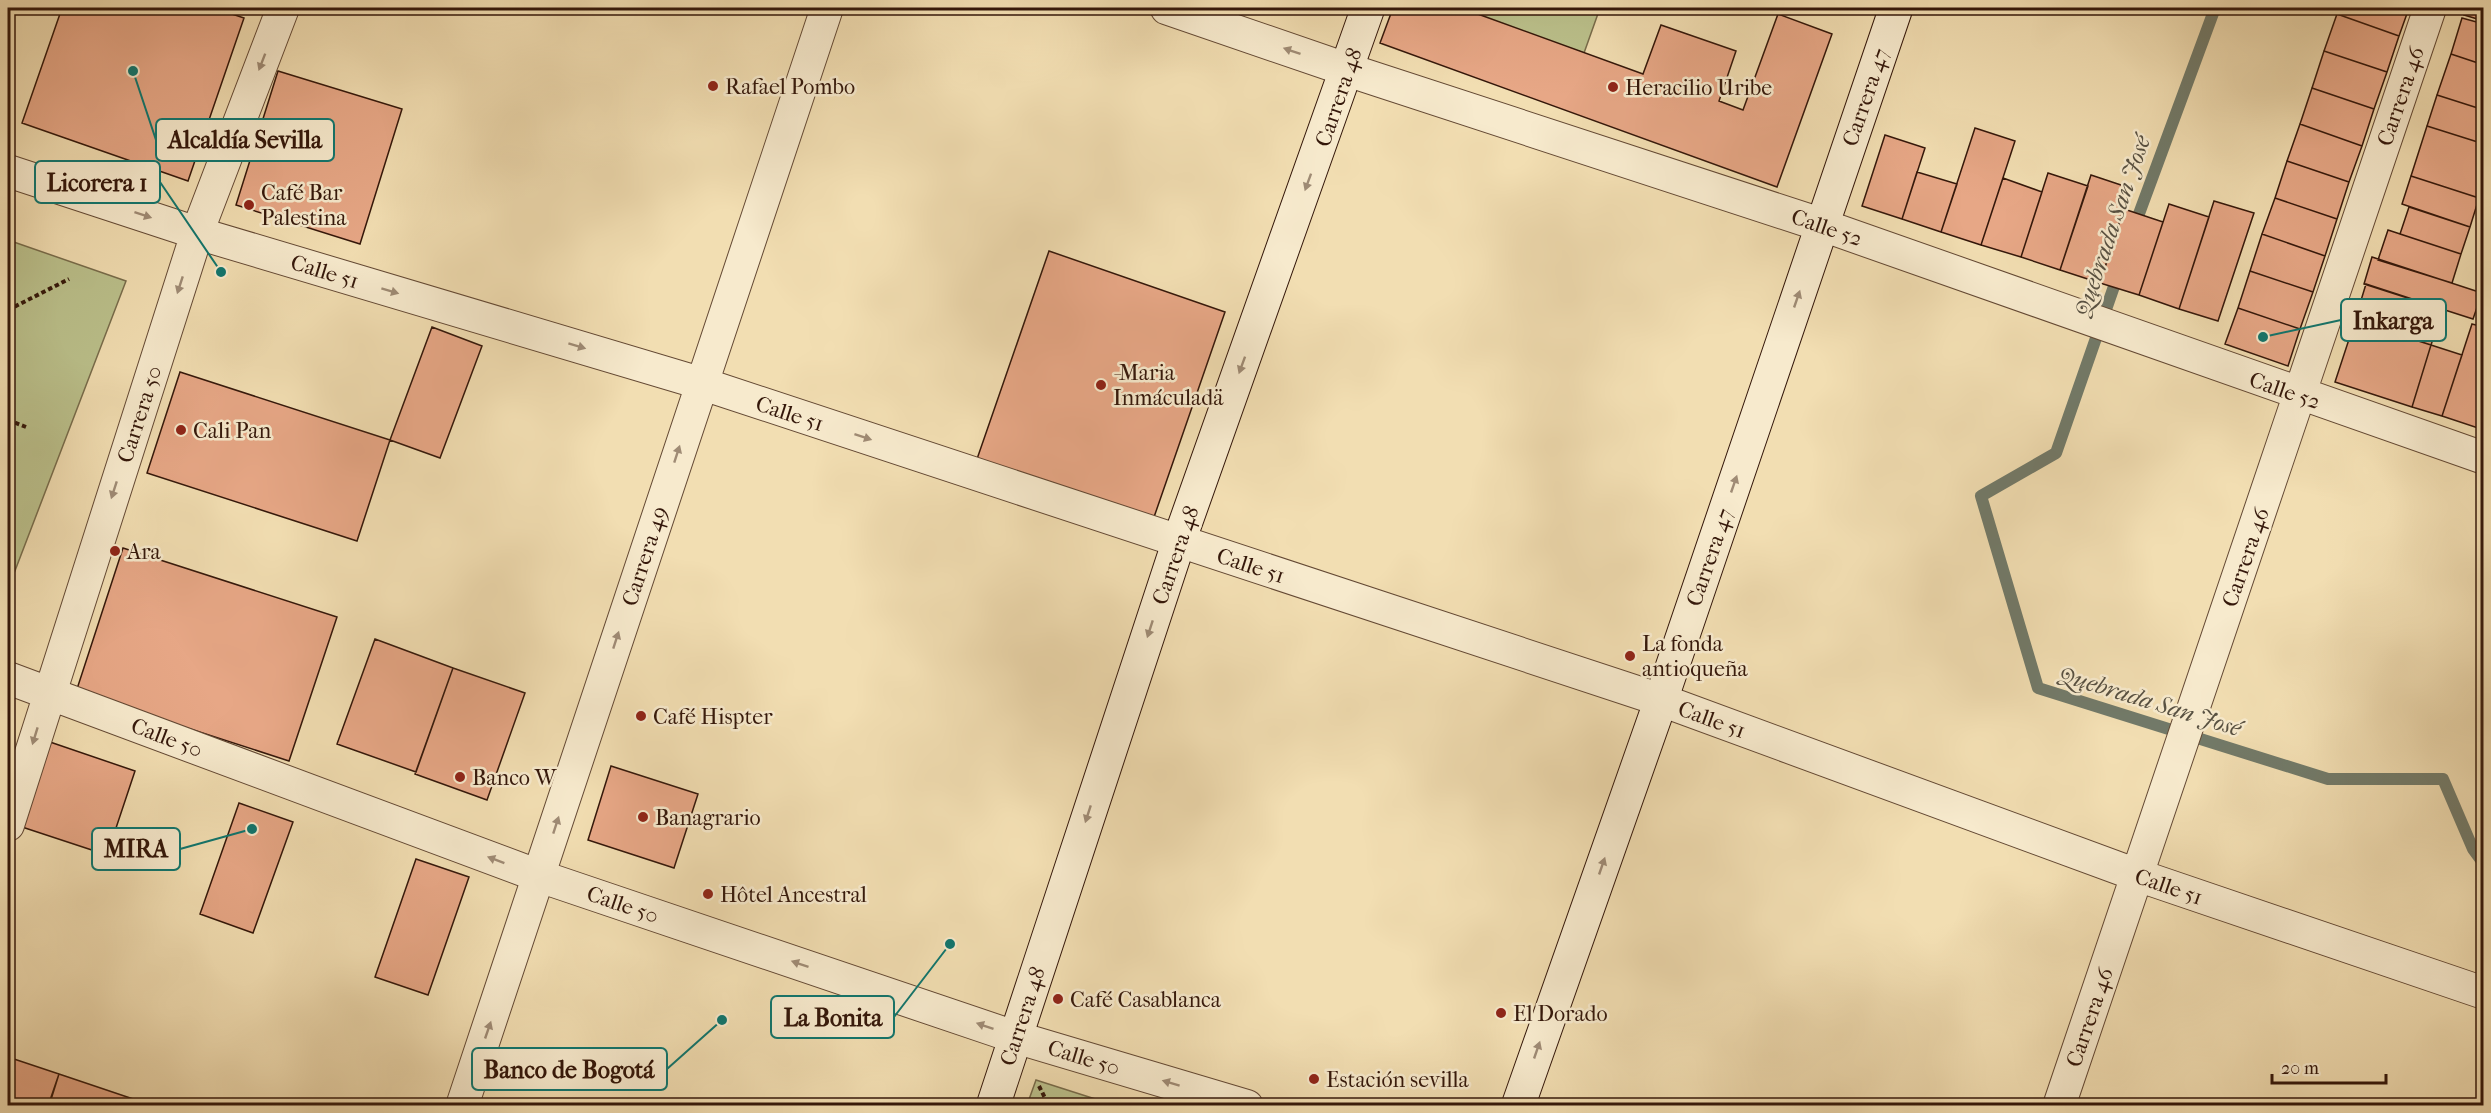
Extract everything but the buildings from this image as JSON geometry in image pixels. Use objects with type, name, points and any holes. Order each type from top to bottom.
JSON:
[{"type":"main road","name":"Calle 52","points":[[1167,8],[1348,70],[1822,225]]},
{"type":"main road","name":"Carrera 48","points":[[993,1106],[1179,541],[1348,70],[1368,8]]},
{"type":"main road","name":"Carrera 47","points":[[1518,1106],[1661,700],[1896,8]]},
{"type":"street","name":"Carrera 50","points":[[8,825],[197,233],[283,8]]},
{"type":"street","name":"Carrera 49","points":[[462,1106],[826,8]]},
{"type":"street","name":"Carrera 46","points":[[2059,1106],[2430,8]]},
{"type":"street","name":"Calle 51","points":[[8,171],[197,233],[700,383],[1661,700],[2137,875],[2484,993]]},
{"type":"street","name":"Calle 52","points":[[1822,225],[2484,458]]},
{"type":"street","name":"Calle 50","points":[[8,678],[539,876],[1015,1036],[1247,1106]]},
{"type":"path","points":[[8,310],[69,279]]},
{"type":"path","points":[[8,420],[26,427]]},
{"type":"green space","points":[[1478,8],[1600,8],[1584,53],[1475,16]]},
{"type":"green space","points":[[8,240],[126,281],[8,589]]},
{"type":"green space","points":[[1036,1080],[1114,1105],[1027,1105]]},
{"type":"waterway","name":"Quebrada San José","points":[[2133,230],[2215,8]]},
{"type":"waterway","name":"Quebrada San José","points":[[2119,272],[2056,453],[1981,496],[2038,688],[2328,779],[2443,779],[2473,849],[2484,864]]},
{"type":"place","name":"Alcaldía Sevilla","points":[[133,71]]},
{"type":"place","name":"Rafael Pombo","points":[[713,86]]},
{"type":"place","name":"Heracilio Uribe","points":[[1613,87]]},
{"type":"place","name":"Café Bar Palestina","points":[[249,205]]},
{"type":"place","name":"Licorera 1","points":[[221,272]]},
{"type":"place","name":"Inkarga","points":[[2263,337]]},
{"type":"place","name":"-Maria Inmáculadä","points":[[1101,385]]},
{"type":"place","name":"Cali Pan","points":[[181,430]]},
{"type":"place","name":"Ara","points":[[115,551]]},
{"type":"place","name":"La fonda antioqueña","points":[[1630,656]]},
{"type":"place","name":"Café Hispter","points":[[641,716]]},
{"type":"place","name":"Banco W","points":[[460,777]]},
{"type":"place","name":"Banagrario","points":[[643,817]]},
{"type":"place","name":"MIRA","points":[[252,829]]},
{"type":"place","name":"Hôtel Ancestral","points":[[708,894]]},
{"type":"place","name":"La Bonita","points":[[950,944]]},
{"type":"place","name":"Café Casablanca","points":[[1058,999]]},
{"type":"place","name":"El Dorado","points":[[1501,1013]]},
{"type":"place","name":"Banco de Bogotá","points":[[722,1020]]},
{"type":"place","name":"Estación sevilla","points":[[1314,1079]]}]
